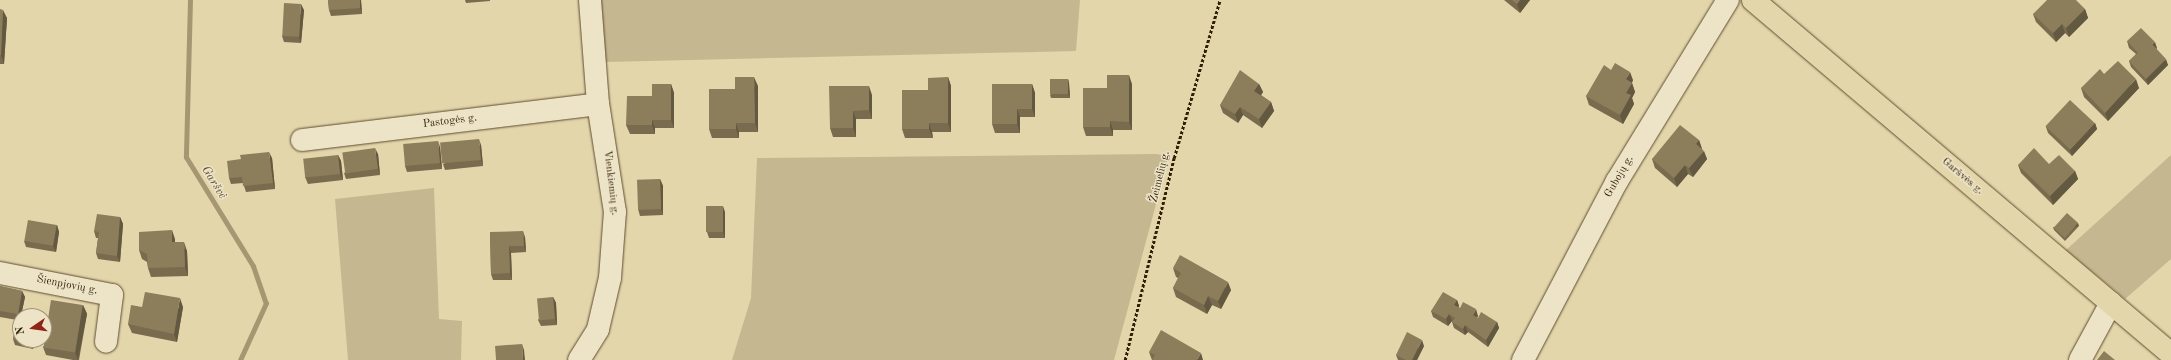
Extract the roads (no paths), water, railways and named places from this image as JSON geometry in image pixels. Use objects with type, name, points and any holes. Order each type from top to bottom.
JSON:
[{"type":"main road","name":"Garšvės g.","points":[[1753,0],[2171,354]]},
{"type":"street","name":"Vienkiemių g.","points":[[579,360],[598,329],[610,278],[615,212],[598,104],[590,0]]},
{"type":"street","name":"Gubojų g.","points":[[1523,360],[1617,181],[1728,0]]},
{"type":"street","name":"Pastogės g.","points":[[302,140],[598,104]]},
{"type":"street","name":"Šienpjovių g.","points":[[0,273],[112,295],[106,342]]},
{"type":"street","points":[[2080,360],[2111,303]]},
{"type":"waterway","name":"Garšvė","points":[[190,0],[186,157],[253,266],[266,303],[240,360]]}]
